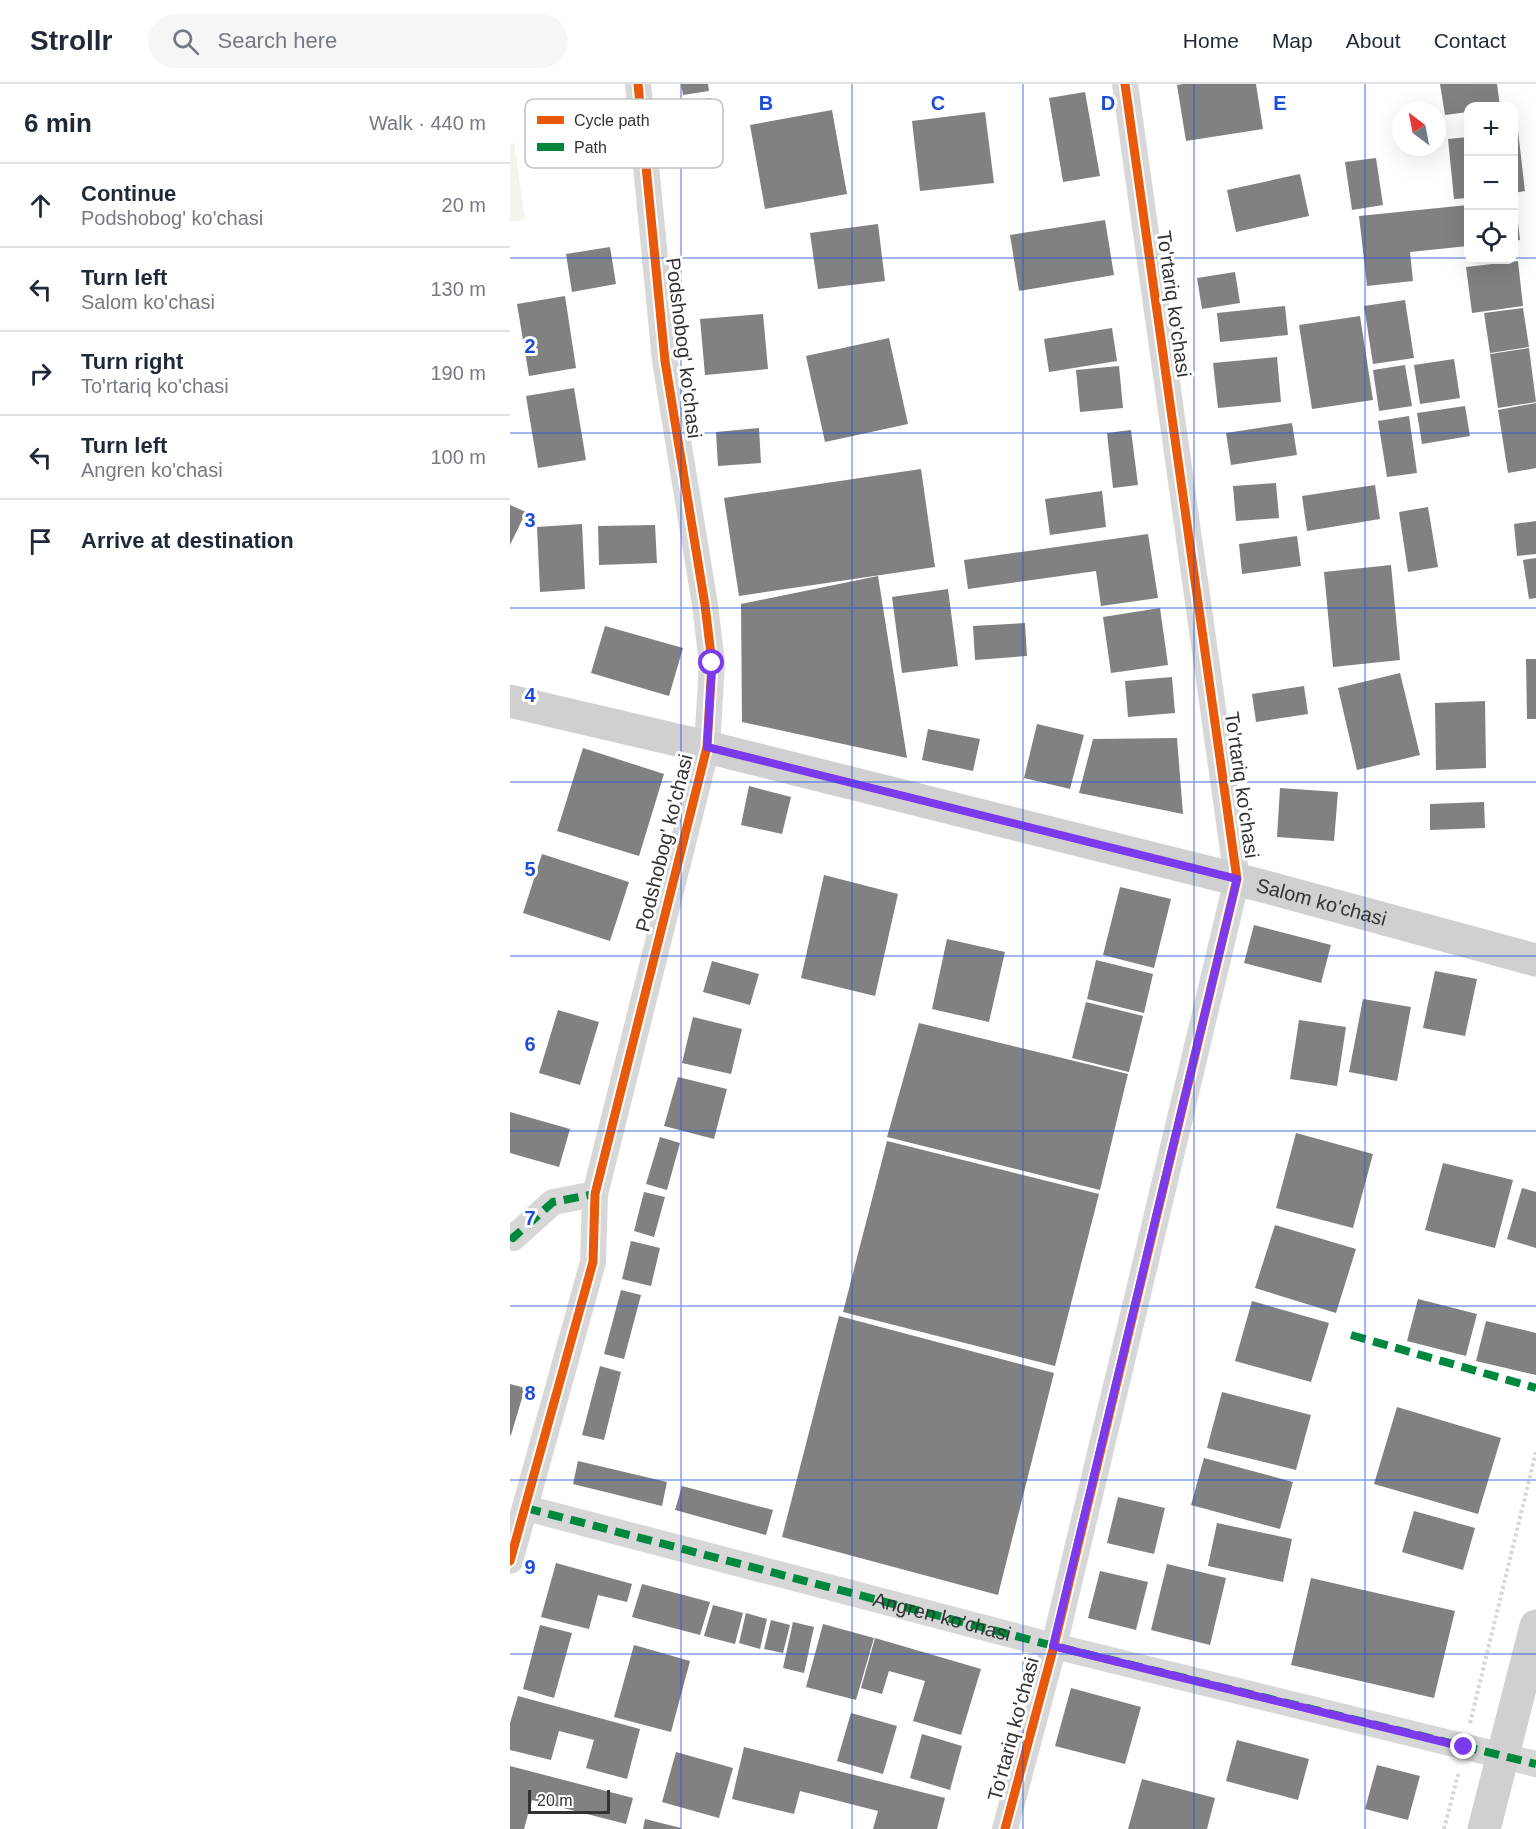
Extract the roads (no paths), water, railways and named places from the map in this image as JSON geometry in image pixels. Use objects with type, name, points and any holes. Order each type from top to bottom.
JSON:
[{"type":"street","name":"Podshobog' ko'chasi","points":[[638,84],[639,99]]},
{"type":"street","name":"To'rtariq ko'chasi","points":[[1005,1829],[1053,1646],[1237,879],[1125,84]]},
{"type":"street","name":"Podshobog' ko'chasi","points":[[510,1561],[592,1262],[595,1194],[707,747],[712,663],[705,605],[664,361],[646,168]]},
{"type":"street","name":"Salom ko'chasi","points":[[510,701],[707,747],[1237,879],[1536,960]]},
{"type":"street","points":[[510,1235],[513,1238],[553,1202],[595,1194]]},
{"type":"street","name":"Angren ko'chasi","points":[[526,1508],[1053,1646],[1520,1760]]},
{"type":"street","points":[[1506,1829],[1520,1760],[1536,1626]]},
{"type":"street","points":[[1484,1829],[1520,1760],[1536,1708]]}]
